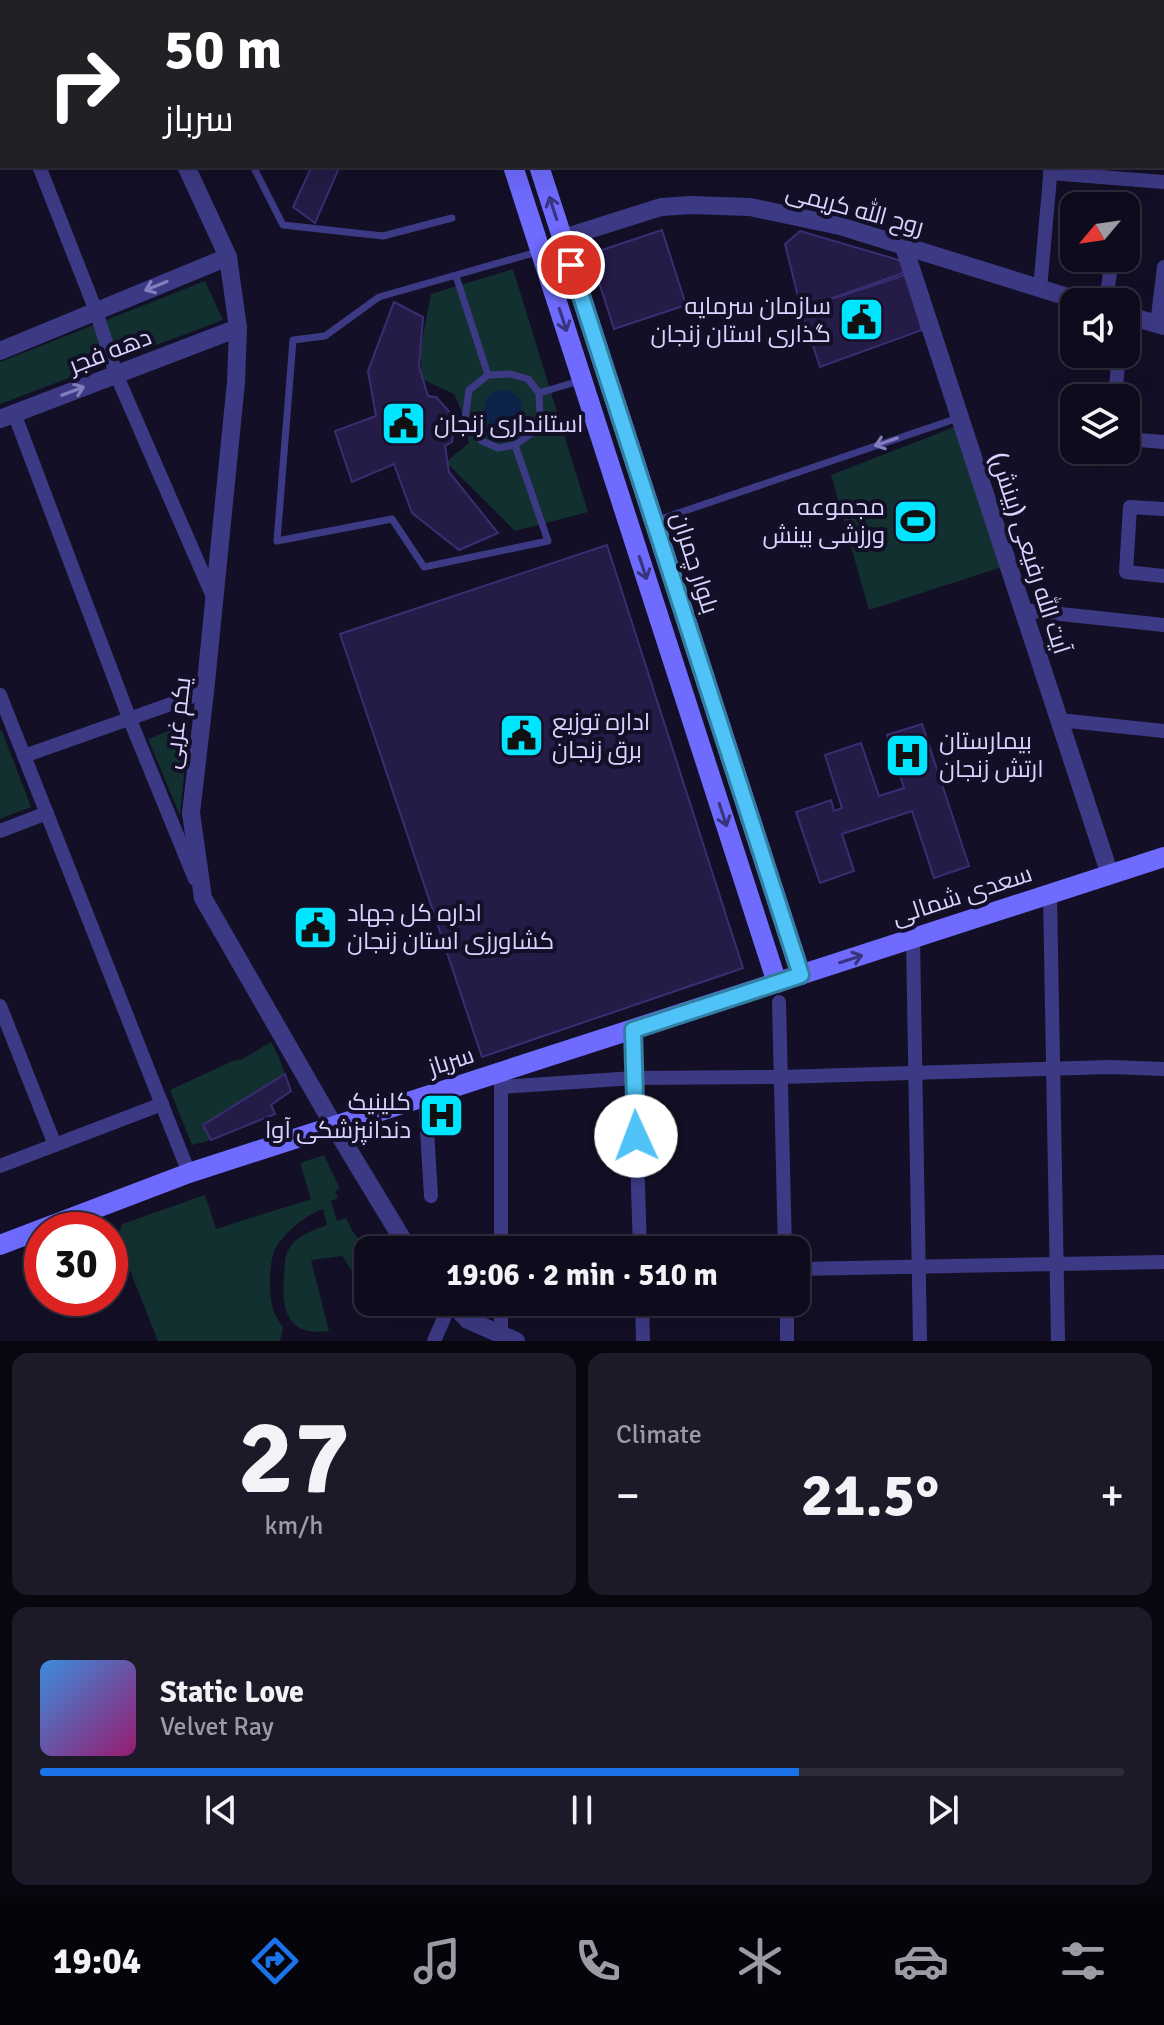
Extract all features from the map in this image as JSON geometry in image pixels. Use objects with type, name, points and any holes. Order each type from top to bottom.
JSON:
[{"type":"main road","points":[[514,168],[778,992]]},
{"type":"main road","name":"بلوار چمران","points":[[540,168],[801,975]]},
{"type":"main road","points":[[630,529],[654,521]]},
{"type":"main road","name":"سعدی شمالی","points":[[778,992],[801,975],[1164,857]]},
{"type":"main road","points":[[760,931],[768,938],[774,938],[786,929]]},
{"type":"main road","name":"سرباز","points":[[2,1243],[189,1173],[334,1126],[425,1097],[501,1080],[633,1030],[778,992]]},
{"type":"street","points":[[40,168],[96,311],[116,374],[214,600]]},
{"type":"street","name":"یکم غربی","points":[[187,168],[228,257],[238,328],[236,382],[191,813],[203,898],[401,1236]]},
{"type":"street","points":[[1040,289],[1050,170],[1145,173],[1164,182]]},
{"type":"street","name":"روح الله کریمی","points":[[563,238],[661,207],[750,207],[840,226],[1060,295]]},
{"type":"street","name":"آیت الله رفیعی (بینش)","points":[[904,247],[1110,875]]},
{"type":"street","name":"دهه فجر","points":[[0,351],[228,257]]},
{"type":"street","points":[[1140,319],[1160,325],[1164,267]]},
{"type":"street","name":"دهه فجر","points":[[7,416],[238,328]]},
{"type":"street","points":[[7,416],[203,898]]},
{"type":"street","points":[[1140,440],[1164,442]]},
{"type":"street","points":[[1164,509],[1130,507],[1126,572],[1164,576]]},
{"type":"street","points":[[1023,610],[1164,625]]},
{"type":"street","points":[[24,756],[205,692]]},
{"type":"street","points":[[0,695],[4,716],[24,756],[189,1173]]},
{"type":"street","points":[[1059,720],[1164,731]]},
{"type":"street","points":[[0,831],[47,813]]},
{"type":"street","points":[[1050,894],[1058,1341]]},
{"type":"street","points":[[913,939],[920,1341]]},
{"type":"street","points":[[778,992],[785,1236]]},
{"type":"street","points":[[0,1006],[55,1145]]},
{"type":"street","points":[[633,1030],[640,1236]]},
{"type":"street","points":[[501,1236],[501,1080],[780,1077],[1111,1067],[1164,1069]]},
{"type":"street","points":[[425,1097],[431,1196]]},
{"type":"street","points":[[0,1166],[162,1104]]},
{"type":"street","points":[[810,1269],[1164,1262]]},
{"type":"street","points":[[434,1341],[445,1316]]},
{"type":"street","points":[[464,1316],[509,1338]]},
{"type":"street","points":[[504,1316],[509,1338]]},
{"type":"street","points":[[642,1316],[643,1341]]},
{"type":"street","points":[[787,1316],[787,1341]]},
{"type":"lane","points":[[254,168],[283,225],[383,236],[452,218]]},
{"type":"lane","points":[[515,445],[548,541],[424,567],[392,519],[277,541],[293,340],[325,336],[379,297],[540,251]]},
{"type":"lane","points":[[456,276],[488,375]]},
{"type":"lane","points":[[510,374],[528,379],[539,393],[540,416],[535,431],[515,445],[498,448],[482,441],[465,419],[469,390],[488,375],[510,374]]},
{"type":"lane","points":[[539,393],[582,380]]},
{"type":"lane","points":[[654,521],[960,417]]},
{"type":"green space","points":[[513,269],[588,512],[515,531],[446,462],[469,443],[465,419],[454,394],[421,379],[421,346],[431,294]]},
{"type":"green space","points":[[205,281],[223,320],[0,404],[0,362]]},
{"type":"green space","name":"مجموعه ورزشی بینش","points":[[957,426],[1002,567],[869,610],[831,475]]},
{"type":"green space","points":[[189,723],[180,816],[148,739]]},
{"type":"green space","points":[[0,731],[31,807],[0,819]]},
{"type":"green space","points":[[271,1042],[285,1074],[203,1125],[211,1140],[192,1145],[170,1090],[241,1060]]},
{"type":"green space","points":[[324,1155],[340,1189],[335,1191],[338,1198],[331,1201],[337,1221],[346,1218],[356,1236],[354,1272],[342,1256],[311,1260],[329,1331],[315,1332],[296,1326],[286,1311],[283,1290],[288,1250],[302,1236],[327,1225],[323,1209],[293,1228],[275,1250],[270,1287],[274,1312],[283,1328],[280,1341],[158,1341],[128,1266],[128,1222],[205,1195],[216,1229],[311,1199],[300,1163]]},
{"type":"water","points":[[503,390],[516,396],[522,409],[516,422],[503,428],[490,422],[484,409],[490,396]]},
{"type":"building","points":[[311,168],[339,168],[315,223],[293,207]]},
{"type":"building","points":[[662,230],[686,305],[614,329],[590,254]]},
{"type":"building","points":[[800,231],[899,260],[906,272],[801,309],[785,244]]},
{"type":"building","name":"سازمان سرمایه گذاری استان زنجان","points":[[905,275],[922,330],[820,367],[801,309]]},
{"type":"building","name":"استانداری زنجان","points":[[394,302],[423,317],[419,367],[428,396],[436,397],[455,418],[452,442],[445,446],[449,472],[498,533],[459,550],[412,513],[394,464],[352,482],[335,431],[376,416],[368,371]]},
{"type":"building","name":"اداره توزیع برق زنجان","points":[[607,545],[743,968],[482,1057],[340,634]]},
{"type":"building","points":[[922,724],[969,866],[934,878],[912,811],[842,834],[854,871],[820,883],[796,812],[831,800],[834,811],[842,808],[825,755],[861,743],[879,796],[904,788],[887,735]]},
{"type":"building","points":[[285,1074],[291,1091],[271,1105],[275,1114],[211,1140],[203,1125]]},
{"type":"place","name":"سازمان سرمایه گذاری استان زنجان","points":[[862,320]]},
{"type":"place","name":"استانداری زنجان","points":[[403,424]]},
{"type":"place","name":"مجموعه ورزشی بینش","points":[[916,521]]},
{"type":"place","name":"اداره توزیع برق زنجان","points":[[521,736]]},
{"type":"place","name":"بیمارستان ارتش زنجان","points":[[908,755]]},
{"type":"place","name":"اداره کل جهاد کشاورزی استان زنجان","points":[[316,927]]},
{"type":"place","name":"کلینیک دندانپزشکی آوا","points":[[442,1116]]},
{"type":"route","points":[[571,265],[801,975],[633,1030],[636,1136]]}]
